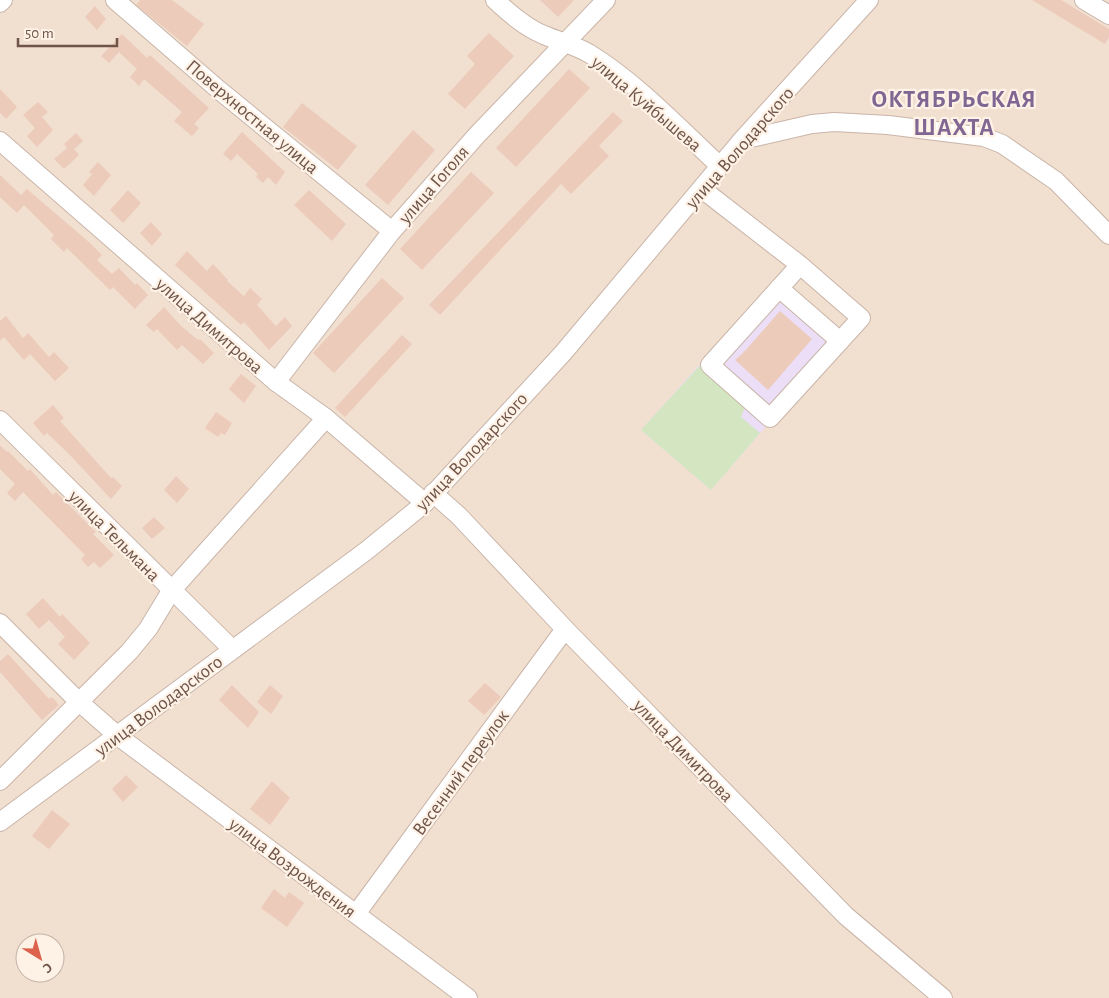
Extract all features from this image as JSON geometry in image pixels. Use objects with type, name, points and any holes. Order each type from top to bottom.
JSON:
[{"type":"street","points":[[0,3],[3,0]]},
{"type":"street","name":"Поверхностная улица","points":[[115,0],[219,90],[392,231]]},
{"type":"street","name":"улица Гоголя","points":[[276,382],[392,231],[477,135],[606,0]]},
{"type":"street","name":"улица Володарского","points":[[0,822],[366,550],[429,498],[563,353],[742,140],[869,0]]},
{"type":"street","points":[[1084,0],[1109,15]]},
{"type":"street","name":"улица Куйбышева","points":[[505,3],[534,30],[566,42],[590,54],[625,80],[720,166]]},
{"type":"street","points":[[742,140],[812,124],[834,122],[888,125],[984,138],[1002,144],[1056,181],[1109,235]]},
{"type":"street","name":"улица Димитрова","points":[[0,141],[276,382],[326,418],[429,498],[459,516],[564,629],[846,916],[943,998]]},
{"type":"street","points":[[702,189],[800,265],[861,318],[770,418],[710,365],[800,265]]},
{"type":"street","points":[[779,288],[840,342]]},
{"type":"street","points":[[0,781],[129,652],[148,629],[171,591],[326,418]]},
{"type":"street","name":"улица Тельмана","points":[[0,420],[232,650]]},
{"type":"street","name":"улица Возрождения","points":[[0,623],[78,701],[118,736],[468,998]]},
{"type":"street","name":"Весенний переулок","points":[[356,914],[564,629]]},
{"type":"shaded area","points":[[0,0],[1109,0],[1109,998],[0,998]]},
{"type":"shaded area","points":[[773,282],[839,342],[711,490],[641,430]]},
{"type":"green space","points":[[702,363],[744,401],[745,407],[741,417],[760,433],[711,490],[641,430]]},
{"type":"building","points":[[140,0],[172,0],[204,24],[187,46],[136,5]]},
{"type":"building","points":[[540,0],[574,0],[558,17]]},
{"type":"building","points":[[1032,0],[1061,0],[1109,29],[1109,37],[1105,44]]},
{"type":"building","points":[[95,6],[106,19],[97,30],[85,17]]},
{"type":"building","points":[[489,33],[514,56],[465,109],[448,94],[475,64],[467,56]]},
{"type":"building","points":[[122,34],[147,58],[150,55],[209,108],[194,124],[199,128],[192,136],[174,121],[182,112],[144,79],[139,86],[130,77],[137,69],[119,52],[109,63],[101,56]]},
{"type":"building","points":[[569,69],[590,88],[516,167],[496,148]]},
{"type":"building","points":[[0,89],[17,107],[6,119],[0,113]]},
{"type":"building","points":[[38,102],[48,112],[42,117],[53,130],[37,147],[27,136],[35,128],[23,115]]},
{"type":"building","points":[[302,103],[357,146],[338,170],[283,127]]},
{"type":"building","points":[[613,112],[623,121],[599,146],[609,156],[571,194],[561,184],[440,315],[429,305]]},
{"type":"building","points":[[413,130],[435,150],[388,205],[365,185]]},
{"type":"building","points":[[242,132],[285,172],[276,185],[268,177],[263,183],[256,177],[258,174],[237,154],[231,161],[223,154]]},
{"type":"building","points":[[76,133],[83,141],[74,149],[79,155],[64,169],[54,159],[67,148],[64,144]]},
{"type":"building","points":[[98,162],[111,175],[94,196],[83,185],[92,174],[89,172]]},
{"type":"building","points":[[471,172],[494,193],[422,270],[400,249]]},
{"type":"building","points":[[0,175],[21,195],[27,189],[90,243],[102,255],[97,260],[112,274],[119,268],[135,285],[137,283],[148,295],[135,309],[113,287],[110,290],[67,248],[64,252],[51,239],[54,235],[24,205],[17,213],[0,197]]},
{"type":"building","points":[[128,190],[141,203],[123,223],[110,210]]},
{"type":"building","points":[[309,190],[346,224],[332,241],[294,205]]},
{"type":"building","points":[[151,222],[162,234],[152,246],[140,233]]},
{"type":"building","points":[[187,251],[207,271],[213,264],[227,281],[244,296],[250,288],[262,299],[257,305],[276,326],[285,317],[292,326],[269,350],[244,322],[241,325],[175,265]]},
{"type":"building","points":[[382,278],[404,298],[334,373],[313,353]]},
{"type":"building","points":[[164,307],[181,326],[198,340],[200,339],[214,353],[203,364],[182,345],[177,350],[157,329],[154,332],[146,325]]},
{"type":"building","points":[[780,311],[812,339],[768,390],[735,360]]},
{"type":"building","points":[[6,316],[23,338],[28,333],[49,357],[54,352],[69,368],[55,381],[30,354],[24,360],[4,337],[0,341],[0,321]]},
{"type":"building","points":[[402,335],[412,344],[345,417],[335,408]]},
{"type":"building","points":[[241,374],[256,386],[244,403],[229,389]]},
{"type":"building","points":[[53,405],[64,418],[60,421],[111,478],[113,477],[122,486],[111,499],[69,454],[47,433],[44,436],[33,423]]},
{"type":"building","points":[[216,412],[232,423],[225,435],[221,433],[218,437],[205,428]]},
{"type":"building","points":[[0,445],[28,471],[30,469],[53,495],[56,492],[96,532],[93,534],[114,555],[100,568],[94,562],[88,567],[81,559],[85,555],[23,492],[15,501],[7,493],[15,484],[0,469]]},
{"type":"building","points":[[176,476],[189,489],[177,503],[164,490]]},
{"type":"building","points":[[154,517],[165,528],[152,539],[142,528]]},
{"type":"building","points":[[43,598],[60,617],[62,614],[90,643],[74,660],[58,644],[65,637],[49,620],[39,629],[26,614]]},
{"type":"building","points":[[8,654],[49,699],[52,697],[59,705],[42,720],[0,672],[0,661]]},
{"type":"building","points":[[485,683],[501,697],[484,715],[468,701]]},
{"type":"building","points":[[232,685],[259,712],[248,728],[219,700]]},
{"type":"building","points":[[270,685],[283,696],[271,714],[257,702]]},
{"type":"building","points":[[126,775],[138,787],[123,802],[112,789]]},
{"type":"building","points":[[272,781],[290,798],[270,825],[250,809]]},
{"type":"building","points":[[52,810],[70,824],[49,849],[32,836]]},
{"type":"building","points":[[274,889],[285,898],[289,892],[304,903],[287,927],[261,908]]},
{"type":"district","name":"ОКТЯБРЬСКАЯ ШАХТА","points":[[954,113]]}]
